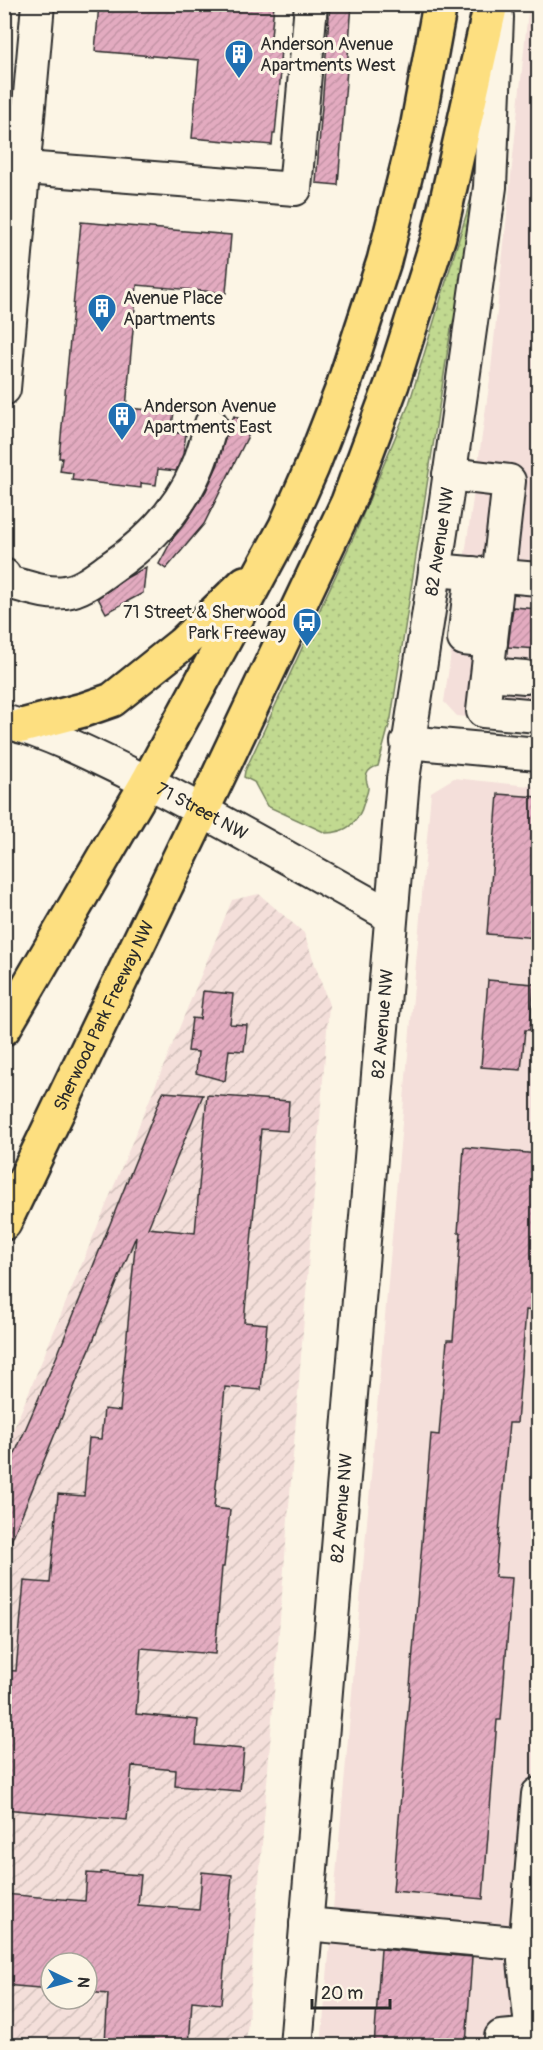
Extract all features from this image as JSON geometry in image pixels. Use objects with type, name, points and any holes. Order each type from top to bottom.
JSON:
[{"type":"main road","points":[[4,1028],[147,783],[268,561],[312,467],[342,390],[384,261],[417,129],[440,4]]},
{"type":"main road","points":[[202,811],[348,502],[392,384],[439,236],[491,4]]},
{"type":"main road","points":[[13,723],[83,710],[111,700],[182,644],[268,561]]},
{"type":"main road","name":"Sherwood Park Freeway NW","points":[[4,1223],[202,811]]},
{"type":"street","points":[[4,389],[38,4]]},
{"type":"street","points":[[25,168],[296,189],[311,4]]},
{"type":"street","name":"82 Avenue NW","points":[[296,2046],[391,916],[408,742],[490,187],[498,4]]},
{"type":"street","points":[[6,578],[53,593],[75,590],[131,554],[156,531],[182,496],[198,468],[211,424]]},
{"type":"street","points":[[449,474],[509,481],[485,574],[491,642],[483,711],[538,716]]},
{"type":"street","points":[[435,570],[538,579]]},
{"type":"street","points":[[488,674],[525,677]]},
{"type":"street","name":"71 Street NW","points":[[13,723],[121,769],[202,811],[391,916]]},
{"type":"street","points":[[408,742],[538,754]]},
{"type":"street","points":[[501,2046],[501,2037],[532,2040],[524,1961],[538,1794]]},
{"type":"street","points":[[306,1924],[526,1944]]},
{"type":"shaded area","points":[[538,5],[538,724],[457,716],[444,702],[490,379],[528,11]]},
{"type":"shaded area","points":[[454,778],[538,787],[538,2045],[321,2046],[431,792]]},
{"type":"shaded area","points":[[259,894],[304,933],[329,1005],[246,2045],[5,2046],[5,1450],[232,900]]},
{"type":"green space","points":[[474,189],[464,291],[451,329],[391,718],[378,766],[370,770],[366,776],[368,790],[359,815],[346,828],[326,833],[267,806],[254,782],[244,777],[245,771],[354,536],[409,404]]},
{"type":"building","name":"Anderson Avenue Apartments West","points":[[99,4],[274,4],[270,48],[281,49],[280,61],[282,61],[272,145],[192,138],[199,60],[95,51]]},
{"type":"building","points":[[330,4],[352,4],[338,185],[316,183]]},
{"type":"building","points":[[81,222],[231,235],[226,293],[137,285],[126,408],[174,412],[171,432],[186,434],[183,454],[176,471],[158,469],[156,485],[141,483],[141,488],[72,480],[73,473],[60,471],[62,458],[59,458]]},
{"type":"building","points":[[234,416],[253,426],[204,524],[166,569],[159,564],[173,538],[206,491]]},
{"type":"building","points":[[146,567],[143,593],[106,613],[98,598]]},
{"type":"building","points":[[513,607],[538,609],[538,649],[508,647]]},
{"type":"building","points":[[498,794],[538,797],[538,938],[487,934]]},
{"type":"building","points":[[488,980],[534,984],[530,1030],[525,1030],[521,1070],[481,1067]]},
{"type":"building","points":[[203,991],[233,994],[230,1024],[247,1025],[244,1051],[229,1050],[225,1081],[196,1073],[198,1052],[188,1051],[192,1018],[200,1019]]},
{"type":"building","points":[[163,1092],[203,1095],[148,1228],[195,1233],[207,1095],[289,1101],[287,1131],[261,1129],[244,1322],[267,1324],[261,1390],[225,1387],[214,1508],[230,1510],[224,1567],[222,1567],[215,1654],[141,1648],[136,1714],[198,1720],[196,1745],[244,1749],[240,1791],[175,1786],[176,1770],[132,1766],[127,1820],[4,1809],[4,1670],[16,1671],[24,1581],[50,1583],[58,1494],[84,1496],[89,1438],[101,1439],[104,1409],[120,1411],[136,1236],[5,1556],[4,1479],[59,1351]]},
{"type":"building","points":[[464,1147],[538,1154],[538,1311],[526,1310],[517,1423],[509,1423],[495,1577],[512,1578],[501,1720],[497,1720],[483,1899],[393,1891],[431,1434],[439,1435],[447,1340],[453,1340],[461,1233],[458,1233]]},
{"type":"building","points":[[101,1872],[141,1875],[138,1905],[199,1910],[202,1872],[232,1875],[221,2004],[192,2001],[189,2046],[105,2042],[108,1994],[99,1993],[99,1951],[39,1951],[39,1988],[4,1985],[4,1894],[85,1901],[87,1873],[101,1874]]},
{"type":"building","points":[[381,1949],[472,1957],[466,2046],[374,2046]]},
{"type":"place","name":"Anderson Avenue Apartments West","points":[[239,80]]},
{"type":"place","name":"Avenue Place Apartments","points":[[102,334]]},
{"type":"place","name":"Anderson Avenue Apartments East","points":[[122,442]]},
{"type":"place","name":"71 Street & Sherwood Park Freeway","points":[[307,648]]}]
